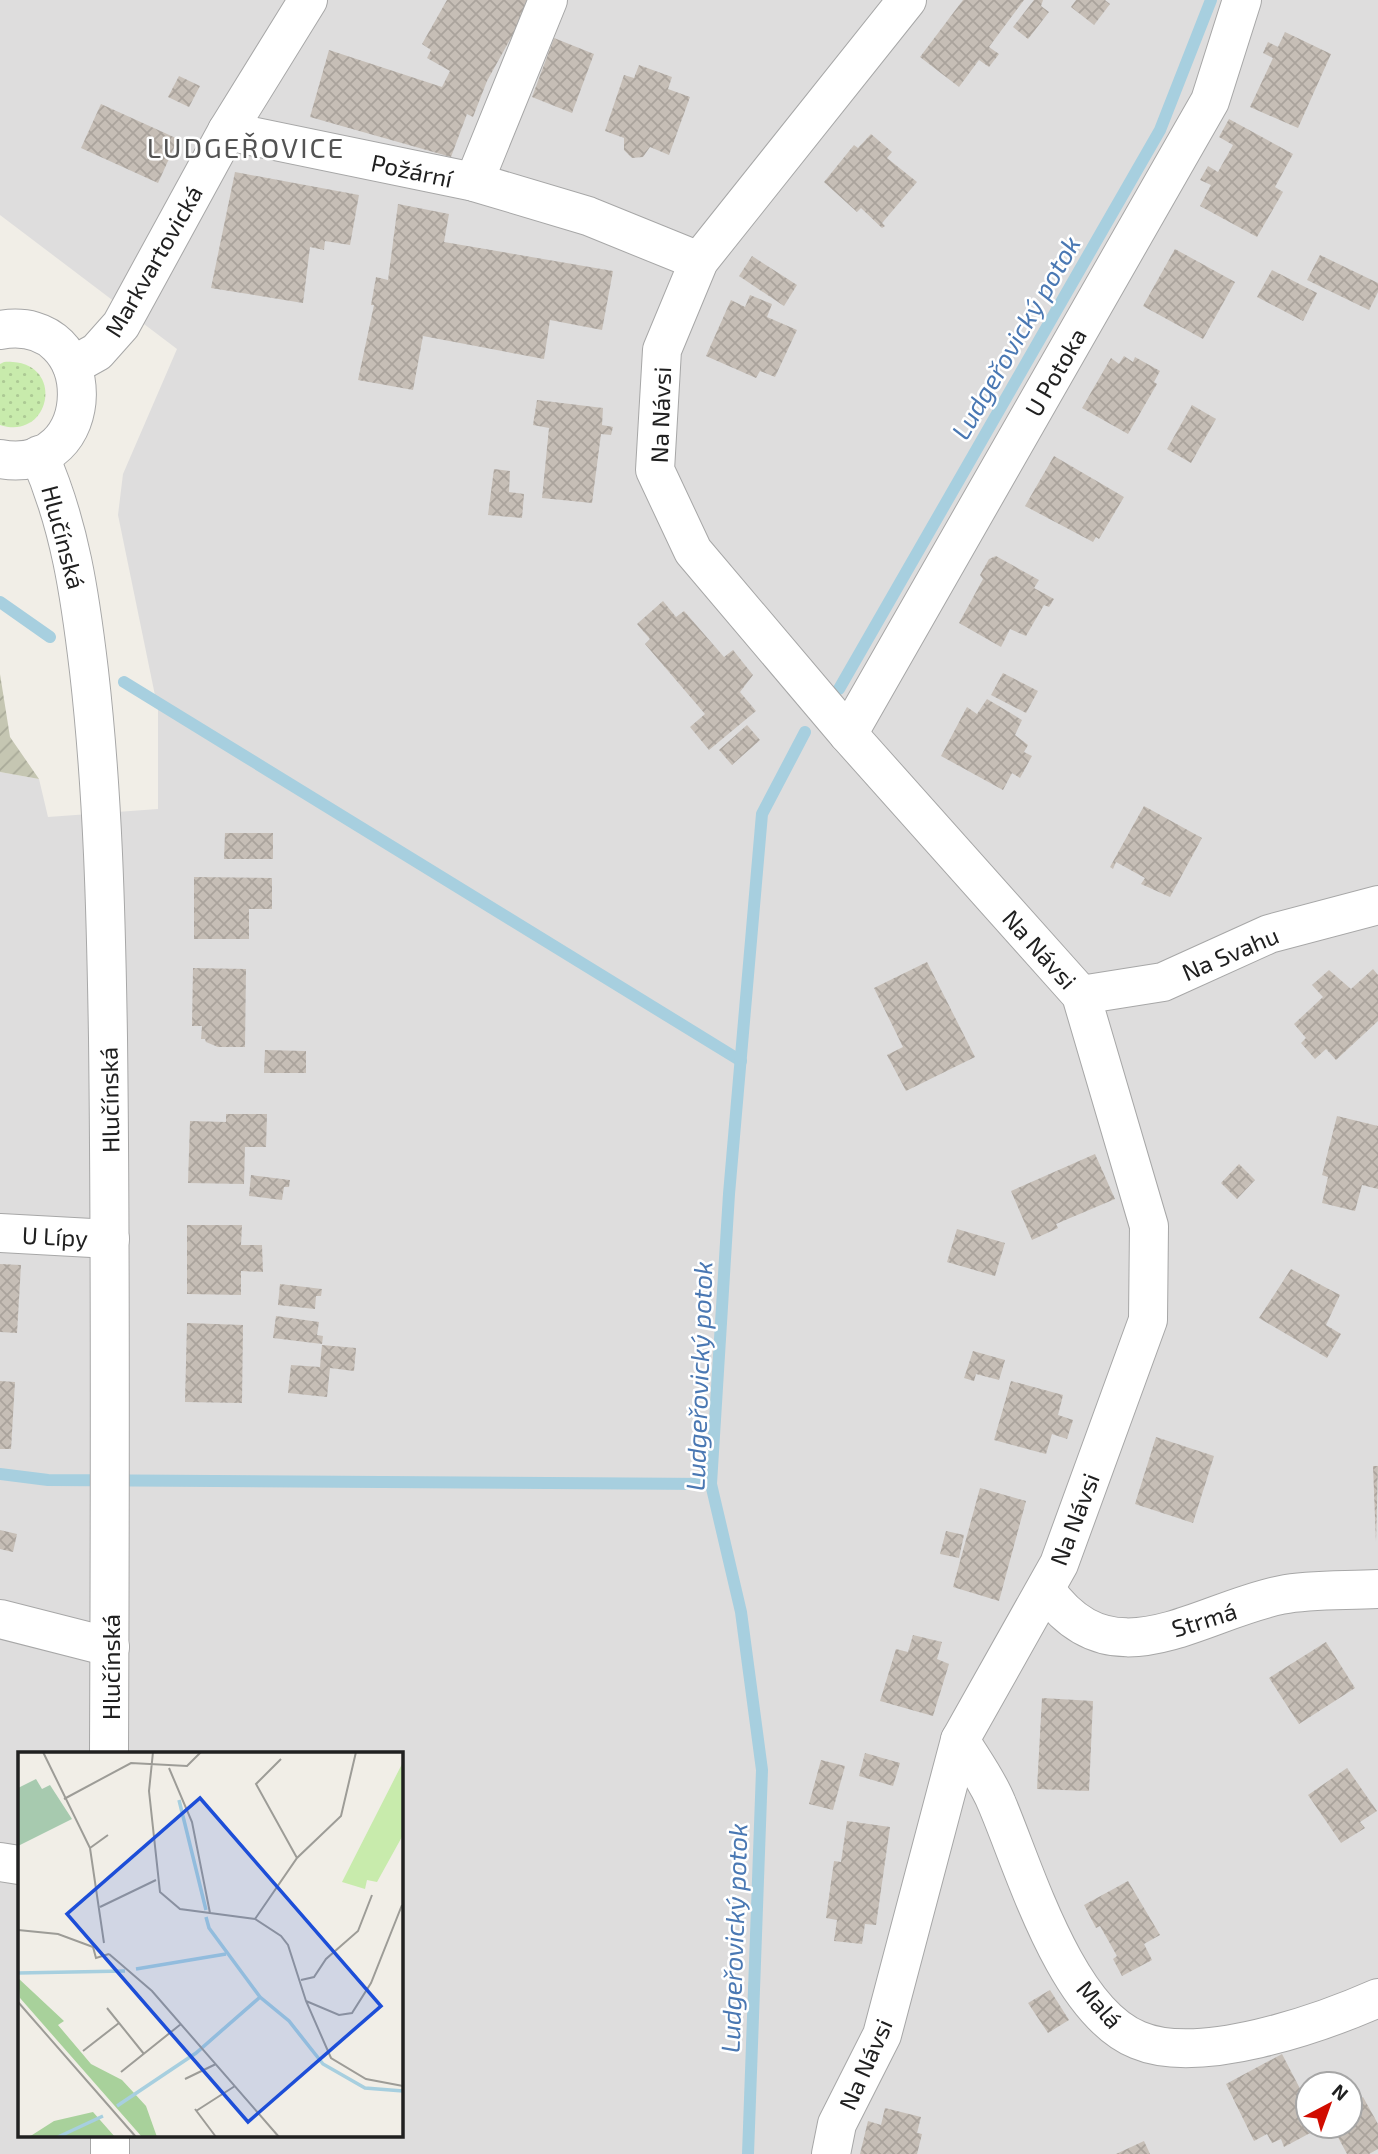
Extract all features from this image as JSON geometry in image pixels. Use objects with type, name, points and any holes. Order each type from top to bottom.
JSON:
[{"type":"street","name":"Markvartovická","points":[[72,366],[97,352],[121,325],[227,131],[308,0]]},
{"type":"street","name":"Požární","points":[[474,182],[548,0]]},
{"type":"street","name":"Na Návsi","points":[[831,2154],[837,2124],[882,2035],[960,1740],[1059,1564],[1148,1320],[1149,1226],[1081,995],[848,734],[693,551],[655,470],[662,350],[698,261],[907,0]]},
{"type":"street","name":"U Potoka","points":[[848,734],[1210,101],[1242,0]]},
{"type":"street","name":"Požární","points":[[227,131],[474,182],[588,216],[698,261]]},
{"type":"street","points":[[0,330],[17,328],[44,335],[55,344],[72,366],[78,388],[77,411],[63,437],[39,455],[24,459],[0,458]]},
{"type":"street","name":"Hlučínská","points":[[39,455],[63,514],[72,550],[97,727],[106,891],[110,1239],[109,1752]]},
{"type":"street","name":"Na Svahu","points":[[1081,995],[1163,982],[1269,934],[1378,905]]},
{"type":"street","name":"U Lípy","points":[[0,1233],[110,1239]]},
{"type":"street","name":"Strmá","points":[[1046,1590],[1062,1613],[1090,1630],[1111,1637],[1136,1638],[1279,1595],[1378,1589]]},
{"type":"street","points":[[0,1619],[110,1647]]},
{"type":"street","name":"Malá","points":[[960,1740],[996,1800],[1032,1896],[1052,1938],[1085,1992],[1104,2016],[1122,2032],[1138,2041],[1174,2049],[1220,2044],[1277,2035],[1378,1998]]},
{"type":"street","points":[[0,1862],[18,1865]]},
{"type":"street","points":[[110,2136],[110,2154]]},
{"type":"shaded area","points":[[0,0],[1378,0],[1378,2154],[0,2154],[0,772],[39,779],[48,817],[158,809],[158,710],[118,515],[123,474],[177,349],[0,215]]},
{"type":"shaded area","points":[[0,674],[10,737],[39,779],[0,772]]},
{"type":"green space","points":[[0,364],[24,364],[37,373],[44,385],[45,398],[41,411],[31,422],[18,427],[0,425]]},
{"type":"building","points":[[447,0],[532,0],[487,81],[473,117],[467,114],[451,157],[310,117],[329,50],[442,87],[450,71],[427,58],[431,50],[422,44]]},
{"type":"building","points":[[963,0],[1024,0],[989,47],[999,54],[989,67],[979,60],[959,87],[920,57]]},
{"type":"building","points":[[1034,0],[1043,0],[1041,6],[1049,12],[1028,39],[1013,27]]},
{"type":"building","points":[[1076,0],[1105,0],[1110,4],[1094,25],[1071,7]]},
{"type":"building","points":[[1285,32],[1331,54],[1298,128],[1250,107],[1273,58],[1263,53],[1268,42],[1278,47]]},
{"type":"building","points":[[554,38],[594,54],[572,113],[532,97]]},
{"type":"building","points":[[639,65],[672,77],[668,89],[690,97],[669,155],[650,147],[643,157],[632,158],[624,150],[624,138],[605,131],[624,75],[634,78]]},
{"type":"building","points":[[179,76],[200,86],[189,107],[168,97]]},
{"type":"building","points":[[101,104],[178,139],[158,183],[81,148]]},
{"type":"building","points":[[1229,119],[1293,154],[1275,187],[1283,192],[1257,237],[1200,206],[1211,185],[1200,180],[1208,166],[1218,172],[1233,145],[1219,137]]},
{"type":"building","points":[[871,134],[892,152],[887,158],[917,182],[882,223],[885,226],[882,228],[861,208],[857,212],[824,182],[854,145],[858,148]]},
{"type":"building","points":[[235,172],[359,195],[350,245],[325,241],[324,250],[310,247],[303,303],[211,288]]},
{"type":"building","points":[[398,204],[449,214],[444,242],[613,271],[602,330],[550,320],[544,359],[423,336],[413,390],[358,380],[374,305],[371,305],[376,277],[388,280]]},
{"type":"building","points":[[1175,249],[1235,282],[1203,339],[1143,306]]},
{"type":"building","points":[[1320,255],[1378,283],[1378,292],[1369,310],[1307,280]]},
{"type":"building","points":[[752,256],[797,285],[784,306],[739,276]]},
{"type":"building","points":[[1272,270],[1317,293],[1303,321],[1257,297]]},
{"type":"building","points":[[750,295],[772,304],[767,317],[797,330],[775,377],[760,371],[756,378],[706,356],[731,300],[745,307]]},
{"type":"building","points":[[1124,356],[1133,362],[1135,357],[1160,371],[1154,382],[1157,384],[1128,434],[1082,408],[1111,358],[1119,364]]},
{"type":"building","points":[[537,400],[603,408],[602,425],[613,427],[611,435],[601,434],[592,503],[542,498],[549,428],[533,425]]},
{"type":"building","points":[[1192,405],[1216,419],[1191,463],[1167,449]]},
{"type":"building","points":[[1054,456],[1124,497],[1099,539],[1096,537],[1093,542],[1025,506]]},
{"type":"building","points":[[494,469],[510,471],[509,492],[524,494],[522,518],[488,515]]},
{"type":"building","points":[[996,556],[1039,580],[1034,588],[1054,599],[1049,607],[1044,605],[1026,636],[1010,629],[1001,647],[959,623],[983,579],[980,575],[989,559]]},
{"type":"building","points":[[663,601],[676,617],[684,611],[724,657],[733,650],[753,675],[740,692],[756,711],[709,750],[690,727],[705,714],[645,644],[650,639],[637,624]]},
{"type":"building","points":[[1003,673],[1038,691],[1026,713],[991,695]]},
{"type":"building","points":[[987,699],[1022,720],[1015,735],[1028,745],[1024,752],[1032,756],[1020,778],[1012,773],[1003,790],[941,756],[967,707],[977,714]]},
{"type":"building","points":[[747,725],[760,740],[732,765],[719,750]]},
{"type":"building","points":[[1144,806],[1202,838],[1170,897],[1141,884],[1145,878],[1116,862],[1113,869],[1110,867]]},
{"type":"building","points":[[225,833],[273,833],[273,859],[224,859]]},
{"type":"building","points":[[194,877],[272,878],[272,909],[249,909],[249,939],[194,939]]},
{"type":"building","points":[[927,962],[975,1057],[906,1091],[887,1055],[903,1047],[874,988]]},
{"type":"building","points":[[193,968],[246,969],[245,1047],[218,1047],[201,1039],[202,1026],[192,1026]]},
{"type":"building","points":[[1373,969],[1378,975],[1378,1021],[1336,1060],[1326,1049],[1315,1059],[1301,1043],[1306,1038],[1294,1024],[1323,997],[1312,985],[1329,970],[1351,989]]},
{"type":"building","points":[[265,1050],[306,1051],[306,1073],[264,1073]]},
{"type":"building","points":[[226,1114],[267,1114],[266,1147],[245,1147],[244,1184],[188,1183],[190,1121],[226,1122]]},
{"type":"building","points":[[1337,1116],[1378,1126],[1378,1189],[1362,1185],[1355,1211],[1322,1203],[1328,1177],[1322,1175]]},
{"type":"building","points":[[1095,1154],[1115,1199],[1056,1224],[1058,1228],[1032,1240],[1011,1191]]},
{"type":"building","points":[[1239,1164],[1255,1180],[1237,1199],[1221,1183]]},
{"type":"building","points":[[251,1175],[290,1180],[289,1187],[284,1187],[282,1200],[249,1196]]},
{"type":"building","points":[[187,1225],[242,1225],[241,1245],[262,1245],[263,1272],[241,1271],[241,1295],[187,1294]]},
{"type":"building","points":[[957,1229],[1005,1243],[995,1276],[947,1262]]},
{"type":"building","points":[[0,1264],[21,1265],[17,1333],[0,1332]]},
{"type":"building","points":[[1291,1269],[1340,1295],[1326,1325],[1341,1334],[1327,1358],[1259,1318]]},
{"type":"building","points":[[280,1284],[322,1289],[321,1296],[316,1296],[315,1309],[278,1305]]},
{"type":"building","points":[[276,1316],[319,1322],[317,1335],[323,1336],[322,1344],[273,1338]]},
{"type":"building","points":[[187,1323],[243,1325],[242,1403],[185,1402]]},
{"type":"building","points":[[322,1345],[356,1348],[354,1371],[330,1368],[327,1397],[288,1393],[291,1365],[320,1367]]},
{"type":"building","points":[[973,1351],[1005,1360],[999,1380],[976,1374],[974,1381],[964,1378]]},
{"type":"building","points":[[0,1381],[15,1382],[11,1449],[0,1449]]},
{"type":"building","points":[[1011,1381],[1063,1395],[1058,1415],[1073,1420],[1067,1439],[1052,1434],[1046,1454],[994,1440]]},
{"type":"building","points":[[1156,1437],[1214,1456],[1193,1523],[1135,1504]]},
{"type":"building","points":[[1373,1466],[1378,1466],[1376,1542]]},
{"type":"building","points":[[980,1488],[1026,1501],[999,1601],[953,1587]]},
{"type":"building","points":[[0,1530],[17,1534],[13,1552],[0,1549]]},
{"type":"building","points":[[946,1531],[964,1535],[959,1558],[940,1554]]},
{"type":"building","points":[[913,1635],[942,1642],[937,1659],[949,1664],[933,1716],[880,1701],[896,1649],[908,1652]]},
{"type":"building","points":[[1326,1642],[1355,1688],[1299,1724],[1269,1678]]},
{"type":"building","points":[[1042,1698],[1093,1701],[1089,1791],[1037,1789]]},
{"type":"building","points":[[865,1753],[900,1763],[893,1786],[859,1776]]},
{"type":"building","points":[[821,1760],[845,1766],[833,1810],[809,1804]]},
{"type":"building","points":[[1347,1768],[1377,1811],[1360,1822],[1365,1828],[1341,1843],[1308,1795]]},
{"type":"building","points":[[847,1821],[890,1827],[876,1925],[865,1924],[862,1944],[834,1941],[837,1920],[826,1918],[834,1861],[841,1862]]},
{"type":"building","points":[[1128,1881],[1160,1935],[1144,1944],[1152,1960],[1122,1976],[1113,1959],[1117,1956],[1100,1926],[1096,1928],[1084,1905]]},
{"type":"building","points":[[1050,1990],[1069,2020],[1048,2033],[1028,2003]]},
{"type":"building","points":[[1282,2054],[1294,2077],[1294,2140],[1297,2140],[1284,2147],[1281,2139],[1272,2143],[1267,2134],[1254,2141],[1226,2084]]},
{"type":"building","points":[[1364,2099],[1378,2124],[1378,2149],[1369,2154],[1347,2154],[1340,2140],[1364,2140]]},
{"type":"building","points":[[885,2108],[921,2117],[917,2133],[922,2134],[917,2154],[860,2154],[868,2121],[881,2125]]},
{"type":"building","points":[[1144,2141],[1150,2154],[1116,2154]]},
{"type":"waterway","name":"Ludgeřovický potok","points":[[839,689],[1160,130],[1211,0]]},
{"type":"waterway","points":[[0,602],[50,637]]},
{"type":"waterway","points":[[124,682],[741,1061]]},
{"type":"waterway","name":"Ludgeřovický potok","points":[[748,2154],[762,1770],[741,1612],[711,1484],[729,1194],[762,814],[805,732]]},
{"type":"waterway","points":[[0,1474],[48,1480],[711,1484]]},
{"type":"district","name":"LUDGEŘOVICE","points":[[246,147]]}]
